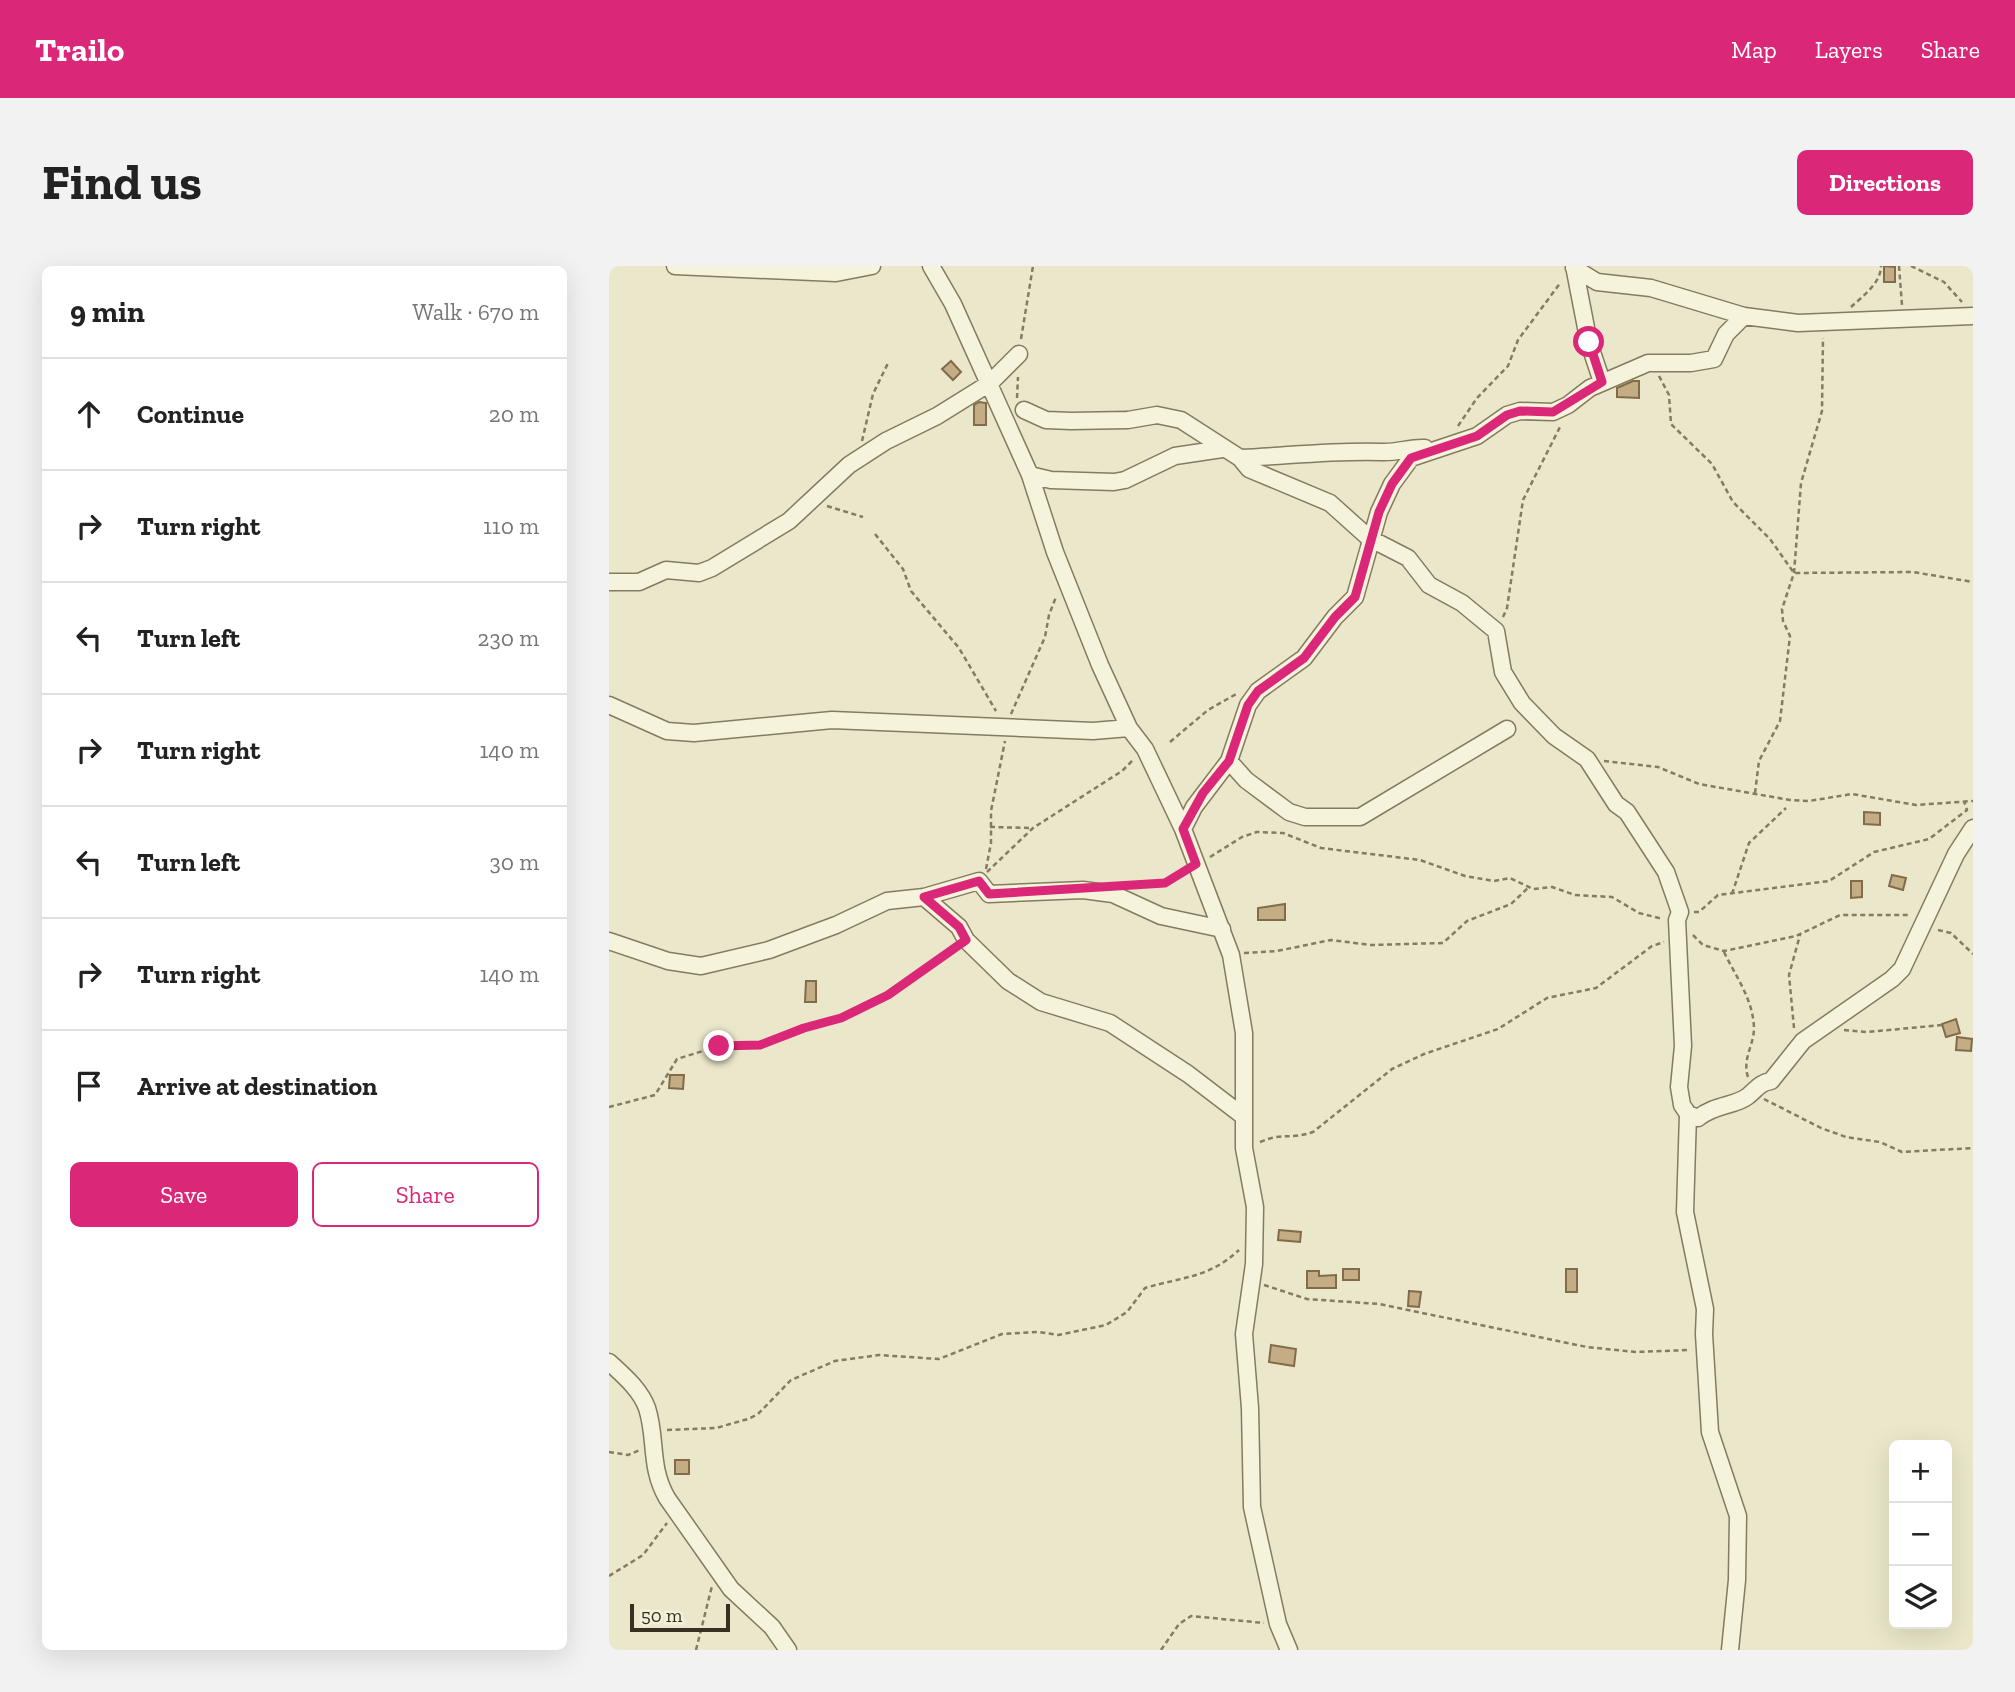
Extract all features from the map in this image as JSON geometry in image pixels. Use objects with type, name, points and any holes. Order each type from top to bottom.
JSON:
[{"type":"street","points":[[675,266],[836,274],[872,266]]},
{"type":"street","points":[[931,266],[953,304],[990,383],[1030,475],[1055,552],[1129,728],[1145,749],[1183,829],[1231,955],[1244,1034],[1244,1148],[1255,1207],[1251,1280],[1244,1334],[1250,1408],[1252,1507],[1277,1624],[1289,1650]]},
{"type":"street","points":[[1571,270],[1597,282],[1651,288],[1744,316],[1832,324],[1973,316]]},
{"type":"street","points":[[1571,270],[1602,382]]},
{"type":"street","points":[[1183,829],[1203,793],[1229,761],[1248,705],[1258,691],[1304,658],[1335,617],[1355,597],[1363,575],[1369,538],[1401,470],[1411,458],[1477,436],[1507,415],[1520,411],[1553,412],[1568,405],[1583,391],[1648,363],[1691,363],[1714,359],[1726,334],[1744,316]]},
{"type":"street","points":[[609,582],[639,582],[666,569],[705,572],[789,521],[849,465],[886,441],[937,416],[990,383],[1019,354]]},
{"type":"street","points":[[1024,410],[1046,420],[1128,420],[1157,415],[1181,420],[1222,449],[1240,458],[1249,469],[1330,503],[1347,515],[1369,538],[1408,558],[1429,585],[1462,603],[1496,631],[1503,672],[1522,703],[1554,736],[1587,760],[1616,804],[1627,812],[1649,842],[1673,887],[1683,1046],[1679,1087],[1682,1105],[1688,1114],[1697,1118],[1717,1105],[1747,1098],[1762,1082],[1771,1081],[1803,1041],[1892,979],[1902,969],[1956,854],[1973,828]]},
{"type":"street","points":[[1240,458],[1311,455],[1344,450],[1383,452],[1412,447],[1432,449]]},
{"type":"street","points":[[1030,475],[1051,480],[1114,482],[1125,480],[1175,456],[1222,449]]},
{"type":"street","points":[[609,705],[667,731],[694,733],[832,720],[1007,729],[1093,731],[1129,728]]},
{"type":"street","points":[[1229,761],[1246,780],[1289,812],[1305,817],[1360,817],[1507,729]]},
{"type":"street","points":[[609,942],[668,961],[701,966],[769,950],[836,925],[887,901],[924,897],[979,881],[989,894],[1083,890],[1114,894],[1161,916],[1222,929]]},
{"type":"street","points":[[924,897],[959,927],[966,940],[1008,981],[1041,1002],[1110,1023],[1188,1074],[1243,1116]]},
{"type":"street","points":[[1688,1114],[1685,1213],[1705,1309],[1703,1334],[1710,1432],[1738,1516],[1737,1580],[1730,1650]]},
{"type":"street","points":[[609,1362],[629,1380],[646,1406],[659,1484],[713,1566],[747,1606],[772,1627],[789,1650]]},
{"type":"path","points":[[1755,793],[1759,761],[1780,721],[1790,636],[1783,621],[1782,609],[1794,573],[1799,494],[1823,400],[1821,346],[1832,324],[1872,288],[1881,273],[1881,266]]},
{"type":"path","points":[[1899,266],[1902,318]]},
{"type":"path","points":[[1911,266],[1951,287],[1973,316]]},
{"type":"path","points":[[1451,432],[1508,366],[1518,340],[1571,270]]},
{"type":"path","points":[[862,441],[873,394],[889,361]]},
{"type":"path","points":[[1648,363],[1666,387],[1671,424],[1711,464],[1733,502],[1770,539],[1794,573]]},
{"type":"path","points":[[1496,631],[1507,608],[1523,500],[1557,435],[1568,405]]},
{"type":"path","points":[[810,503],[863,517]]},
{"type":"path","points":[[875,534],[903,569],[911,591],[959,648],[1007,729]]},
{"type":"path","points":[[1794,573],[1913,572],[1973,582]]},
{"type":"path","points":[[1053,589],[1056,598],[1049,615],[1045,638],[1014,700],[1007,729],[990,827],[985,874],[1033,828],[1122,771],[1145,749]]},
{"type":"path","points":[[1170,742],[1208,710],[1243,691]]},
{"type":"path","points":[[1587,760],[1658,767],[1699,784],[1809,801],[1851,794],[1916,805],[1973,801]]},
{"type":"path","points":[[1124,887],[1165,883],[1243,837],[1257,832],[1283,833],[1321,848],[1420,860],[1465,876],[1494,881],[1510,878],[1529,887],[1612,897],[1639,913],[1676,918],[1699,912],[1718,895],[1829,881],[1874,852],[1929,839],[1966,810],[1964,801]]},
{"type":"path","points":[[1732,894],[1749,843],[1786,808]]},
{"type":"path","points":[[990,827],[1033,828]]},
{"type":"path","points":[[1231,955],[1277,951],[1331,940],[1371,945],[1443,943],[1467,921],[1511,904],[1529,887]]},
{"type":"path","points":[[1676,918],[1703,945],[1724,951],[1796,936],[1840,915],[1927,914],[1938,931],[1951,933],[1973,954]]},
{"type":"path","points":[[1244,1148],[1279,1134],[1299,1137],[1313,1132],[1392,1069],[1424,1054],[1470,1041],[1498,1029],[1546,998],[1596,988],[1652,946],[1663,943],[1676,918]]},
{"type":"path","points":[[1800,932],[1789,975],[1794,1026],[1798,1040],[1803,1041]]},
{"type":"path","points":[[609,1107],[655,1095],[677,1059],[719,1046],[760,1045],[804,1028],[841,1018],[888,995],[966,940]]},
{"type":"path","points":[[1724,951],[1749,997],[1754,1029],[1747,1072],[1755,1087],[1762,1082],[1765,1100],[1821,1128],[1846,1137],[1871,1139],[1909,1153],[1973,1148]]},
{"type":"path","points":[[1821,1027],[1835,1032],[1852,1029],[1867,1032],[1943,1025]]},
{"type":"path","points":[[650,1428],[678,1432],[716,1428],[748,1419],[758,1414],[791,1380],[835,1361],[879,1355],[939,1359],[1002,1334],[1038,1332],[1058,1335],[1106,1325],[1127,1312],[1145,1288],[1197,1277],[1226,1262],[1254,1237]]},
{"type":"path","points":[[1251,1280],[1307,1299],[1379,1304],[1617,1351],[1680,1353],[1692,1349],[1703,1334]]},
{"type":"path","points":[[609,1452],[628,1455],[651,1446]]},
{"type":"path","points":[[609,1576],[643,1555],[676,1508]]},
{"type":"path","points":[[696,1650],[711,1600],[713,1566]]},
{"type":"path","points":[[1161,1650],[1179,1624],[1191,1616],[1277,1624]]},
{"type":"building","points":[[1884,266],[1895,267],[1895,282],[1884,282]]},
{"type":"building","points":[[951,361],[961,372],[953,380],[942,369]]},
{"type":"building","points":[[1639,381],[1639,398],[1617,397],[1617,388]]},
{"type":"building","points":[[979,402],[986,403],[986,425],[974,425],[974,405]]},
{"type":"building","points":[[1864,812],[1880,813],[1880,825],[1864,824]]},
{"type":"building","points":[[1892,875],[1906,878],[1903,890],[1889,886]]},
{"type":"building","points":[[1851,881],[1862,881],[1862,897],[1851,898]]},
{"type":"building","points":[[1285,904],[1285,920],[1258,920],[1258,908]]},
{"type":"building","points":[[806,981],[816,981],[816,1002],[805,1002]]},
{"type":"building","points":[[1956,1019],[1960,1033],[1946,1037],[1942,1024]]},
{"type":"building","points":[[1957,1037],[1972,1039],[1971,1051],[1956,1050]]},
{"type":"building","points":[[670,1075],[684,1075],[683,1089],[669,1088]]},
{"type":"building","points":[[1279,1230],[1301,1232],[1300,1242],[1278,1240]]},
{"type":"building","points":[[1343,1269],[1359,1269],[1359,1280],[1343,1280]]},
{"type":"building","points":[[1566,1269],[1577,1269],[1577,1292],[1566,1292]]},
{"type":"building","points":[[1307,1271],[1319,1271],[1319,1276],[1336,1275],[1336,1288],[1307,1288]]},
{"type":"building","points":[[1409,1291],[1421,1292],[1419,1307],[1408,1306]]},
{"type":"building","points":[[1271,1345],[1296,1349],[1294,1366],[1269,1362]]},
{"type":"building","points":[[675,1460],[689,1460],[689,1474],[675,1474]]},
{"type":"route","points":[[719,1046],[760,1045],[804,1028],[841,1018],[888,995],[933,965],[966,940],[959,927],[924,897],[979,881],[989,894],[1165,883],[1196,864],[1183,829],[1194,807],[1229,761],[1248,705],[1258,691],[1267,681],[1296,666],[1335,617],[1355,597],[1363,575],[1369,538],[1392,484],[1401,470],[1411,458],[1477,436],[1507,415],[1520,411],[1553,412],[1568,405],[1583,391],[1602,382],[1589,342]]}]
